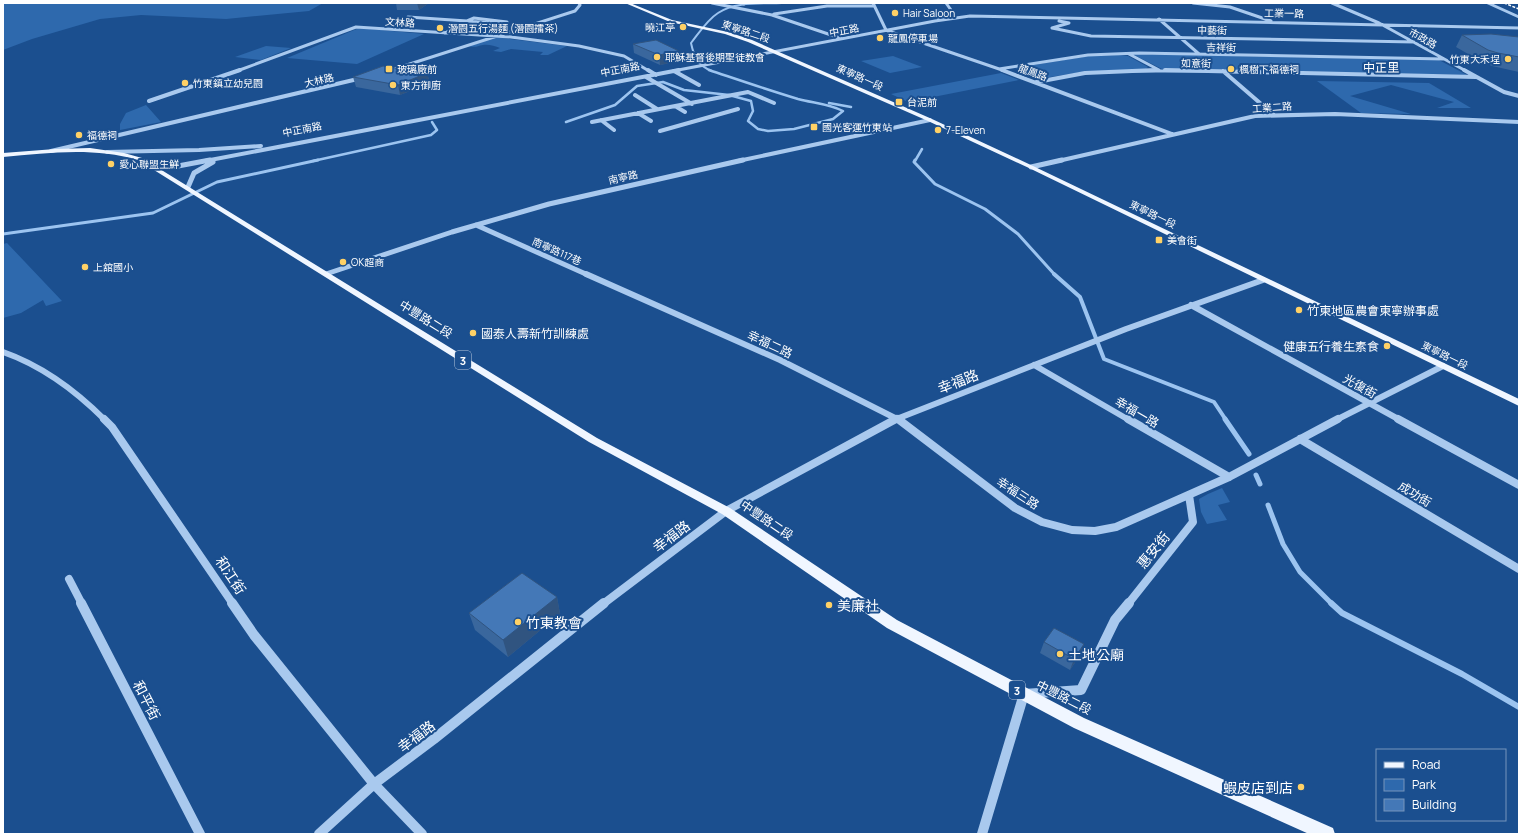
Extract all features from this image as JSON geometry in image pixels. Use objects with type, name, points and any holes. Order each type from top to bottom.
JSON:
[{"type":"main road","name":"東寧路二段","points":[[628,3],[653,15],[692,26],[731,34],[776,51]]},
{"type":"main road","name":"東寧路一段","points":[[776,51],[1031,167],[1519,403]]},
{"type":"main road","name":"3","points":[[3,155],[51,151],[106,152],[125,154],[157,168],[188,187]]},
{"type":"main road","name":"中豐路二段","points":[[188,187],[593,440],[726,511],[892,624],[1080,723],[1327,834]]},
{"type":"street","points":[[384,72],[576,11],[580,5],[579,3]]},
{"type":"street","points":[[628,3],[635,3]]},
{"type":"street","points":[[712,3],[772,15],[842,39]]},
{"type":"street","points":[[935,21],[935,19],[944,16],[951,10],[946,3]]},
{"type":"street","points":[[1193,3],[1230,7],[1274,22]]},
{"type":"street","name":"市政路","points":[[1332,3],[1381,24],[1504,92],[1519,96]]},
{"type":"street","points":[[1488,3],[1519,17]]},
{"type":"street","points":[[772,15],[827,6],[874,4],[886,30]]},
{"type":"street","name":"工業一路","points":[[1000,16],[1010,14],[1274,22],[1519,27]]},
{"type":"street","name":"工業一路","points":[[886,30],[970,16],[1159,19]]},
{"type":"street","points":[[408,17],[467,21],[503,24],[507,22],[474,18],[467,21],[445,33]]},
{"type":"street","name":"中藝街","points":[[1046,17],[1069,23],[1052,28],[1091,36],[1414,42]]},
{"type":"street","points":[[1159,19],[1199,54]]},
{"type":"street","name":"文林路","points":[[149,101],[245,69],[356,27],[494,36],[555,43],[606,51],[624,56],[656,74]]},
{"type":"street","name":"中正路","points":[[776,51],[886,30]]},
{"type":"street","name":"龍鳳路","points":[[886,30],[1037,82],[1172,134]]},
{"type":"street","name":"中正南路","points":[[157,168],[173,163],[652,72],[776,51]]},
{"type":"street","points":[[1129,54],[1159,70]]},
{"type":"street","name":"吉祥街","points":[[999,69],[1088,55],[1129,54],[1444,59]]},
{"type":"street","name":"中正南路","points":[[157,168],[674,71],[697,65]]},
{"type":"street","name":"如意街","points":[[1037,82],[1085,73],[1159,70],[1476,77]]},
{"type":"street","points":[[674,71],[699,85]]},
{"type":"street","points":[[1223,71],[1274,115]]},
{"type":"street","points":[[646,76],[696,106]]},
{"type":"street","name":"大林路","points":[[51,151],[367,77]]},
{"type":"street","points":[[592,122],[621,114],[638,113],[748,92],[774,102]]},
{"type":"street","points":[[635,95],[657,109]]},
{"type":"street","points":[[675,106],[685,112]]},
{"type":"street","points":[[660,131],[738,109]]},
{"type":"street","points":[[638,113],[651,121]]},
{"type":"street","name":"工業二路","points":[[1031,167],[1255,116],[1335,114],[1519,122]]},
{"type":"street","points":[[601,120],[614,130]]},
{"type":"street","name":"南寧路","points":[[326,274],[476,225],[580,196],[711,166],[930,120]]},
{"type":"street","points":[[106,152],[199,150],[263,146]]},
{"type":"street","points":[[188,187],[194,174],[208,164],[235,154]]},
{"type":"street","name":"南寧路117巷","points":[[476,225],[631,294]]},
{"type":"street","points":[[1191,305],[1263,280]]},
{"type":"street","name":"幸福二路","points":[[631,294],[780,360],[897,418]]},
{"type":"street","name":"幸福路","points":[[318,834],[374,784],[434,739],[589,614],[726,511],[897,418],[1191,305]]},
{"type":"street","name":"光復街","points":[[1191,305],[1519,485]]},
{"type":"street","name":"和江街","points":[[3,352],[14,355],[58,380],[86,401],[112,427],[254,635],[374,784],[422,834]]},
{"type":"street","name":"幸福一路","points":[[1034,365],[1229,477]]},
{"type":"street","points":[[1189,495],[1229,477],[1367,402],[1442,366]]},
{"type":"street","name":"幸福三路","points":[[897,418],[1015,508],[1042,522],[1072,530],[1095,531],[1116,527],[1189,495]]},
{"type":"street","name":"成功街","points":[[1300,439],[1519,569]]},
{"type":"street","name":"惠安街","points":[[1024,694],[1081,690],[1115,620],[1193,522],[1189,495]]},
{"type":"street","name":"和平街","points":[[69,579],[200,834]]},
{"type":"street","points":[[982,834],[1024,694]]},
{"type":"green space","points":[[3,3],[323,3],[309,11],[226,19],[141,15],[100,19],[32,39],[3,50]]},
{"type":"green space","points":[[359,28],[424,34],[357,64],[287,58]]},
{"type":"green space","points":[[495,37],[567,46],[548,55],[540,55],[543,52],[511,49],[501,52],[493,51],[500,48],[492,45],[474,47],[469,46]]},
{"type":"green space","points":[[266,46],[291,48],[261,60],[235,57]]},
{"type":"green space","points":[[1132,54],[1439,60],[1467,75],[1162,69]]},
{"type":"green space","points":[[893,56],[922,67],[890,73],[861,61]]},
{"type":"green space","points":[[1089,56],[1128,56],[1148,67],[1146,69],[1082,72],[1044,78],[1015,68]]},
{"type":"green space","points":[[1001,73],[1019,80],[908,102],[891,94]]},
{"type":"green space","points":[[1317,81],[1429,83],[1471,108],[1437,108],[1454,102],[1391,85],[1350,96],[1411,114],[1361,113]]},
{"type":"green space","points":[[146,105],[161,122],[120,130],[120,124],[126,113]]},
{"type":"green space","points":[[7,243],[62,301],[46,306],[43,300],[21,313],[3,318],[3,244]]},
{"type":"green space","points":[[1222,488],[1230,502],[1218,505],[1227,520],[1207,524],[1201,512],[1199,499]]},
{"type":"building","points":[[1491,34],[1519,37],[1519,57],[1488,50],[1462,35]]},
{"type":"building","points":[[656,40],[679,51],[659,55],[633,44]]},
{"type":"building","points":[[383,66],[427,73],[398,85],[353,77]]},
{"type":"building","points":[[522,573],[557,597],[503,640],[469,613]]},
{"type":"building","points":[[1054,628],[1084,644],[1074,659],[1044,642]]},
{"type":"waterway","points":[[712,71],[700,64],[691,43],[710,19],[725,9],[740,5],[782,3]]},
{"type":"waterway","points":[[566,122],[615,105],[637,86],[663,82],[684,90],[729,95],[751,101],[753,111],[748,121],[758,129],[768,131],[794,129],[833,119],[843,111],[827,105],[787,96],[712,71]]},
{"type":"waterway","points":[[829,103],[851,107]]},
{"type":"waterway","points":[[313,161],[431,135],[437,130],[432,122]]},
{"type":"waterway","points":[[915,161],[922,149]]},
{"type":"waterway","points":[[3,234],[153,213],[217,182],[318,160]]},
{"type":"waterway","points":[[915,160],[914,162],[935,184],[985,209],[1018,234],[1054,274]]},
{"type":"waterway","points":[[1054,274],[1080,297],[1104,359],[1214,402],[1226,420]]},
{"type":"waterway","points":[[1225,419],[1249,454]]},
{"type":"waterway","points":[[1256,475],[1260,484]]},
{"type":"waterway","points":[[1268,505],[1283,544],[1300,572],[1331,603]]},
{"type":"waterway","points":[[1331,603],[1342,613],[1462,674],[1519,707]]},
{"type":"railway","points":[[1504,3],[1519,9]]},
{"type":"place","name":"Hair Saloon","points":[[895,13]]},
{"type":"place","name":"曉江亭","points":[[683,27]]},
{"type":"place","name":"潛園五行湯麵 (潛園擂茶)","points":[[440,28]]},
{"type":"place","name":"龍鳳停車場","points":[[880,38]]},
{"type":"place","name":"耶穌基督後期聖徒教會","points":[[657,57]]},
{"type":"place","name":"竹東大禾埕","points":[[1508,59]]},
{"type":"place","name":"玻璃廠前","points":[[389,69]]},
{"type":"place","name":"楓樹下福德祠","points":[[1231,69]]},
{"type":"place","name":"竹東鎮立幼兒園","points":[[185,83]]},
{"type":"place","name":"東方御廚","points":[[393,85]]},
{"type":"place","name":"台泥前","points":[[899,102]]},
{"type":"place","name":"國光客運竹東站","points":[[814,127]]},
{"type":"place","name":"7-Eleven","points":[[938,130]]},
{"type":"place","name":"福德祠","points":[[79,135]]},
{"type":"place","name":"愛心聯盟生鮮","points":[[111,164]]},
{"type":"place","name":"美會街","points":[[1159,240]]},
{"type":"place","name":"OK超商","points":[[343,262]]},
{"type":"place","name":"上舘國小","points":[[85,267]]},
{"type":"place","name":"竹東地區農會東寧辦事處","points":[[1299,310]]},
{"type":"place","name":"國泰人壽新竹訓練處","points":[[473,333]]},
{"type":"place","name":"健康五行養生素食","points":[[1387,346]]},
{"type":"place","name":"美廉社","points":[[829,605]]},
{"type":"place","name":"竹東教會","points":[[518,622]]},
{"type":"place","name":"土地公廟","points":[[1060,654]]},
{"type":"place","name":"蝦皮店到店","points":[[1301,787]]},
{"type":"district","name":"中正里","points":[[1381,67]]}]
